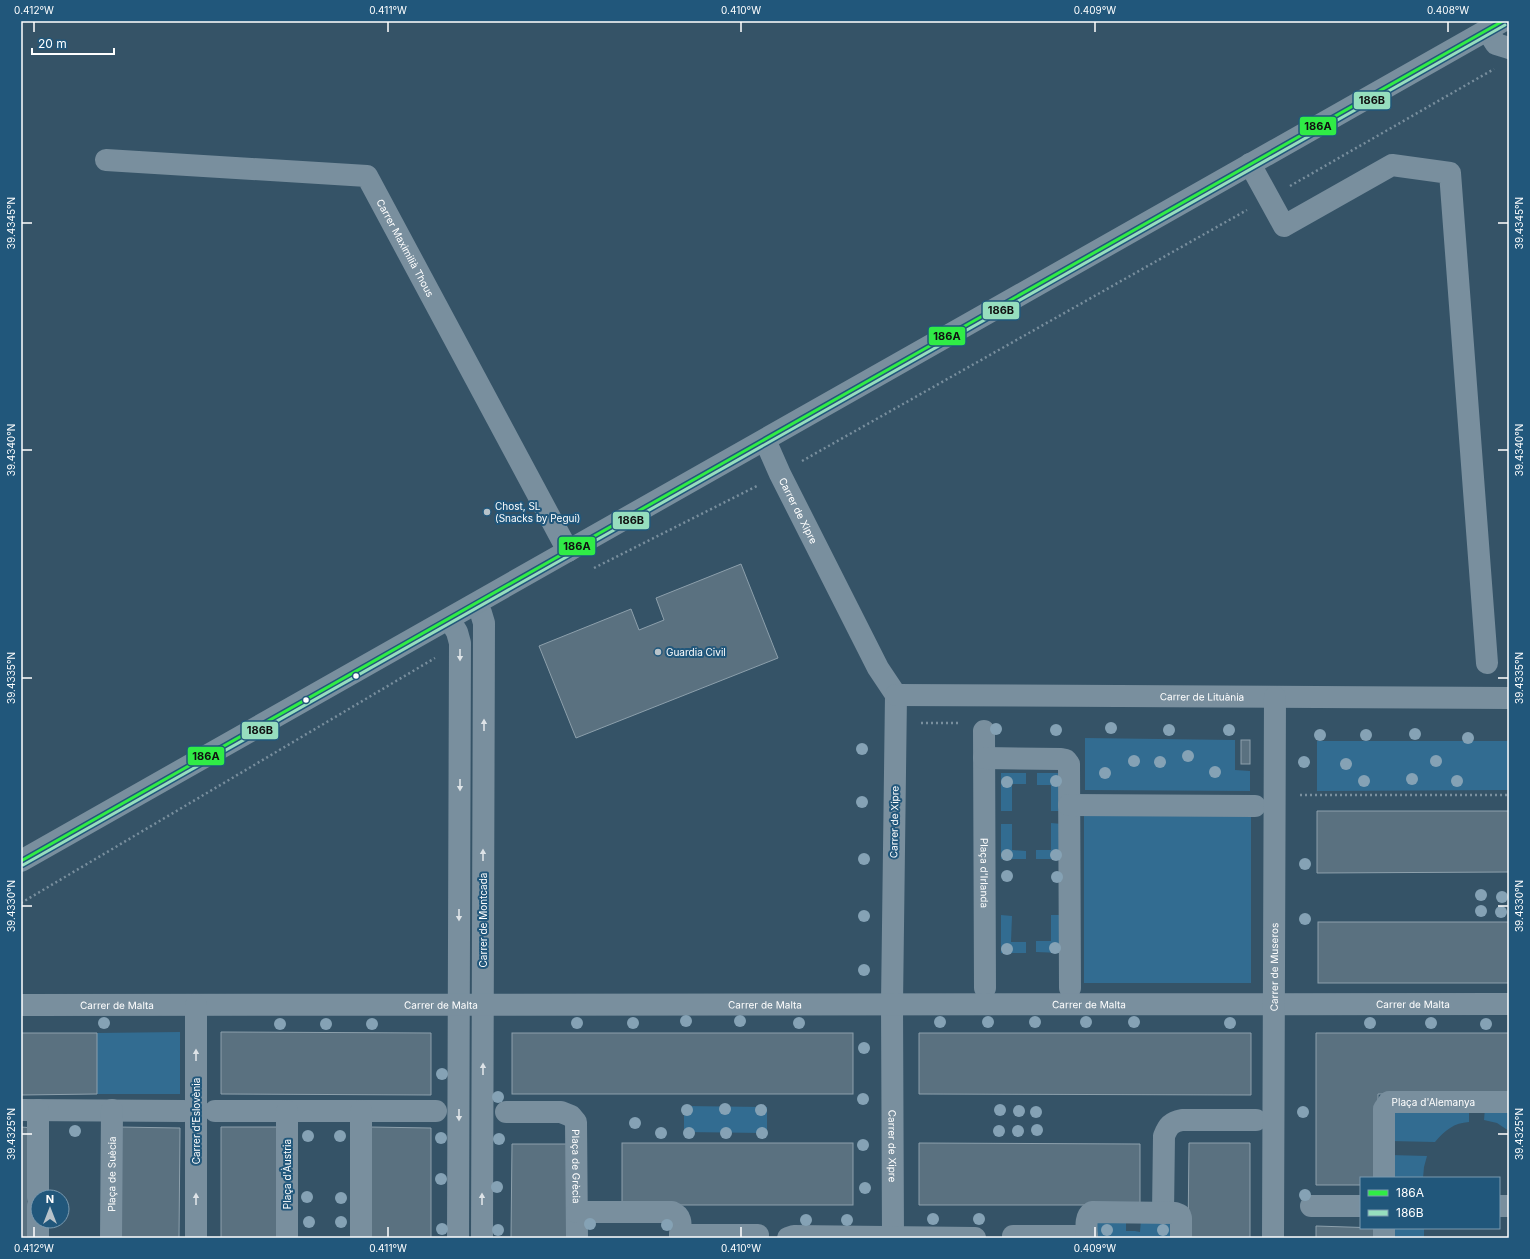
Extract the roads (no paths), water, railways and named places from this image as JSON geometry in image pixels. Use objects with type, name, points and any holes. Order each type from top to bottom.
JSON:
[{"type":"street","points":[[21,861],[1496,26],[1496,44],[1509,48]]},
{"type":"street","name":"Carrer Maximilià Thous","points":[[106,160],[368,176],[568,551]]},
{"type":"street","points":[[1250,164],[1284,226],[1392,165],[1450,173],[1488,663]]},
{"type":"street","name":"Carrer de Xipre","points":[[765,440],[780,474],[878,668],[896,695],[892,1004],[893,1236]]},
{"type":"street","name":"Carrer de Montcada","points":[[476,604],[484,623],[482,1238]]},
{"type":"street","points":[[449,619],[457,632],[460,643],[458,1238]]},
{"type":"street","name":"Carrer de Lituània","points":[[896,695],[1509,698]]},
{"type":"street","name":"Carrer de Museros","points":[[1273,1238],[1275,697]]},
{"type":"street","name":"Plaça d'Irlanda","points":[[984,731],[985,988]]},
{"type":"street","points":[[984,758],[1061,759],[1066,760],[1069,764],[1070,988]]},
{"type":"street","points":[[1069,805],[1255,806]]},
{"type":"street","name":"Carrer de Malta","points":[[21,1005],[1509,1004]]},
{"type":"street","name":"Carrer d'Eslovènia","points":[[196,1005],[196,1238]]},
{"type":"street","name":"Plaça d'Alemanya","points":[[1384,1177],[1384,1109],[1388,1102],[1509,1102]]},
{"type":"street","points":[[37,1189],[30,1110],[184,1111]]},
{"type":"street","name":"Plaça de Suècia","points":[[111,1238],[112,1110]]},
{"type":"street","points":[[215,1111],[436,1111]]},
{"type":"street","name":"Plaça d'Àustria","points":[[287,1111],[287,1238]]},
{"type":"street","points":[[361,1111],[361,1238]]},
{"type":"street","name":"Plaça de Grècia","points":[[506,1112],[561,1112],[571,1116],[576,1122],[578,1238]]},
{"type":"street","points":[[1163,1213],[1164,1136],[1168,1126],[1173,1122],[1182,1120],[1256,1120]]},
{"type":"street","points":[[1311,1206],[1360,1206]]},
{"type":"street","name":"Plaça de Grècia","points":[[578,1212],[672,1212],[680,1218],[680,1237],[758,1235]]},
{"type":"street","points":[[1013,1236],[1087,1237],[1087,1219],[1088,1215],[1092,1212],[1175,1213],[1180,1216],[1181,1238]]},
{"type":"street","points":[[788,1238],[794,1236],[975,1238]]},
{"type":"place","name":"Chost, SL (Snacks by Pegui)","points":[[487,512]]},
{"type":"place","name":"Guardia Civil","points":[[658,652]]}]
